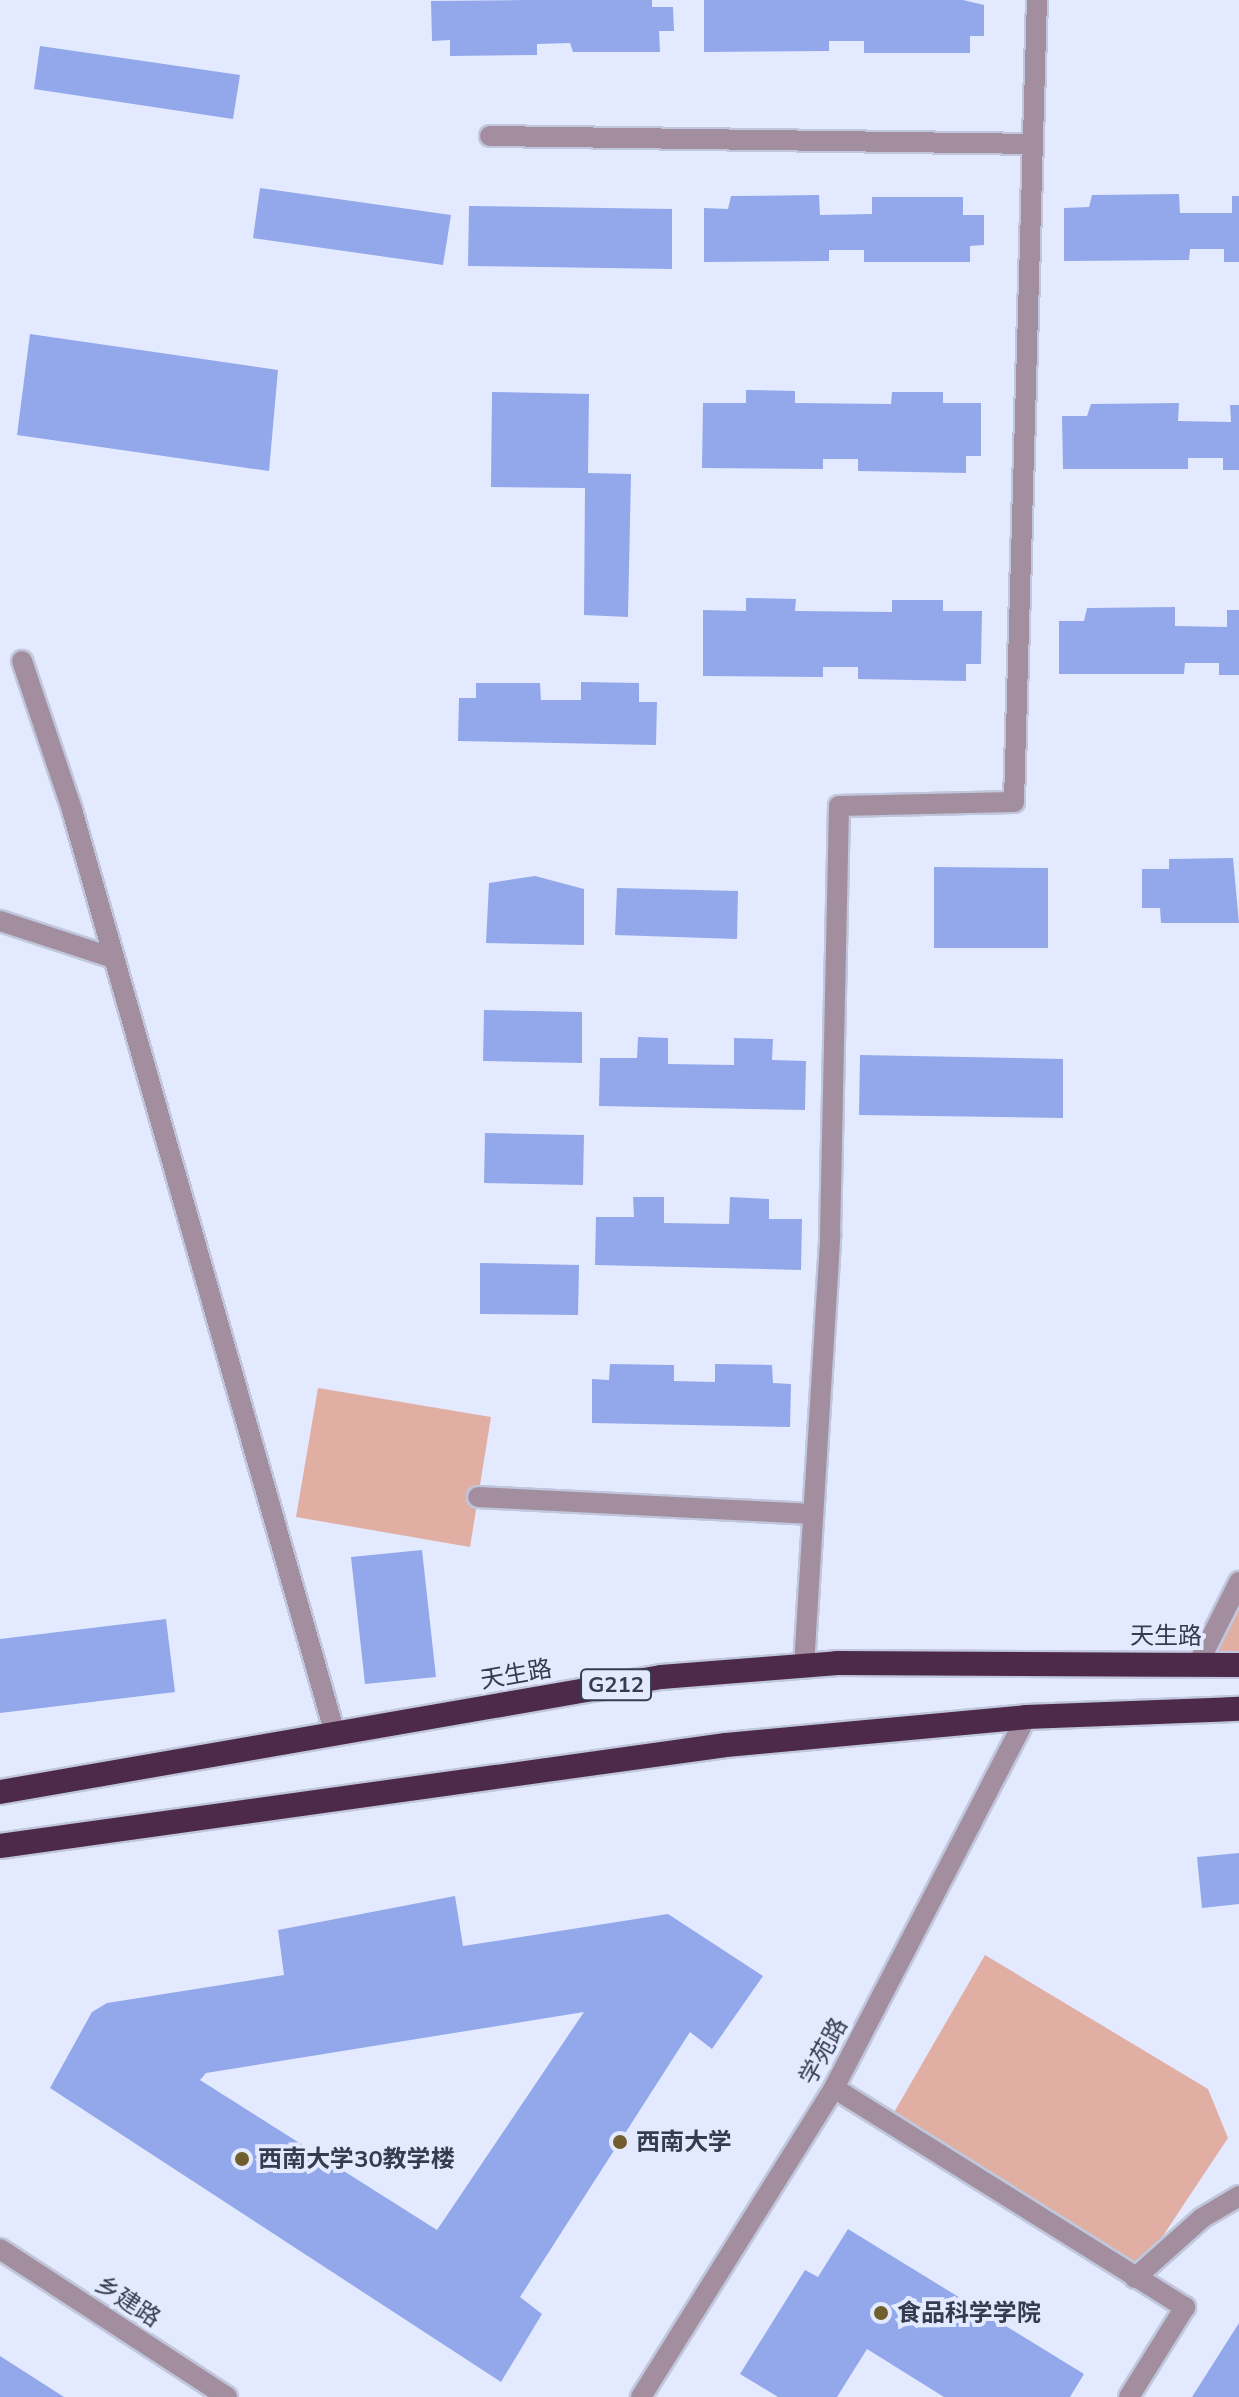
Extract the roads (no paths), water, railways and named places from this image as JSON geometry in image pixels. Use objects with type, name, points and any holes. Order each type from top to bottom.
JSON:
[{"type":"highway","name":"天生路","points":[[0,1792],[661,1677],[804,1666],[1239,1665]]},
{"type":"highway","points":[[0,1846],[726,1745],[1026,1717],[1239,1709]]},
{"type":"street","points":[[804,1666],[830,1235],[839,806],[1014,802],[1037,0]]},
{"type":"street","points":[[490,136],[1033,144]]},
{"type":"street","points":[[22,661],[113,958],[335,1734]]},
{"type":"street","points":[[0,921],[113,958]]},
{"type":"street","points":[[478,1497],[813,1514]]},
{"type":"street","points":[[1198,1664],[1239,1582]]},
{"type":"street","name":"学苑路","points":[[641,2397],[834,2088],[1026,1717]]},
{"type":"street","points":[[834,2088],[1185,2307],[1129,2397]]},
{"type":"street","points":[[1135,2278],[1202,2218],[1239,2196]]},
{"type":"street","name":"乡建路","points":[[0,2249],[227,2397]]},
{"type":"place","name":"西南大学","points":[[620,2142]]},
{"type":"place","name":"西南大学30教学楼","points":[[242,2159]]},
{"type":"place","name":"食品科学学院","points":[[881,2313]]}]
